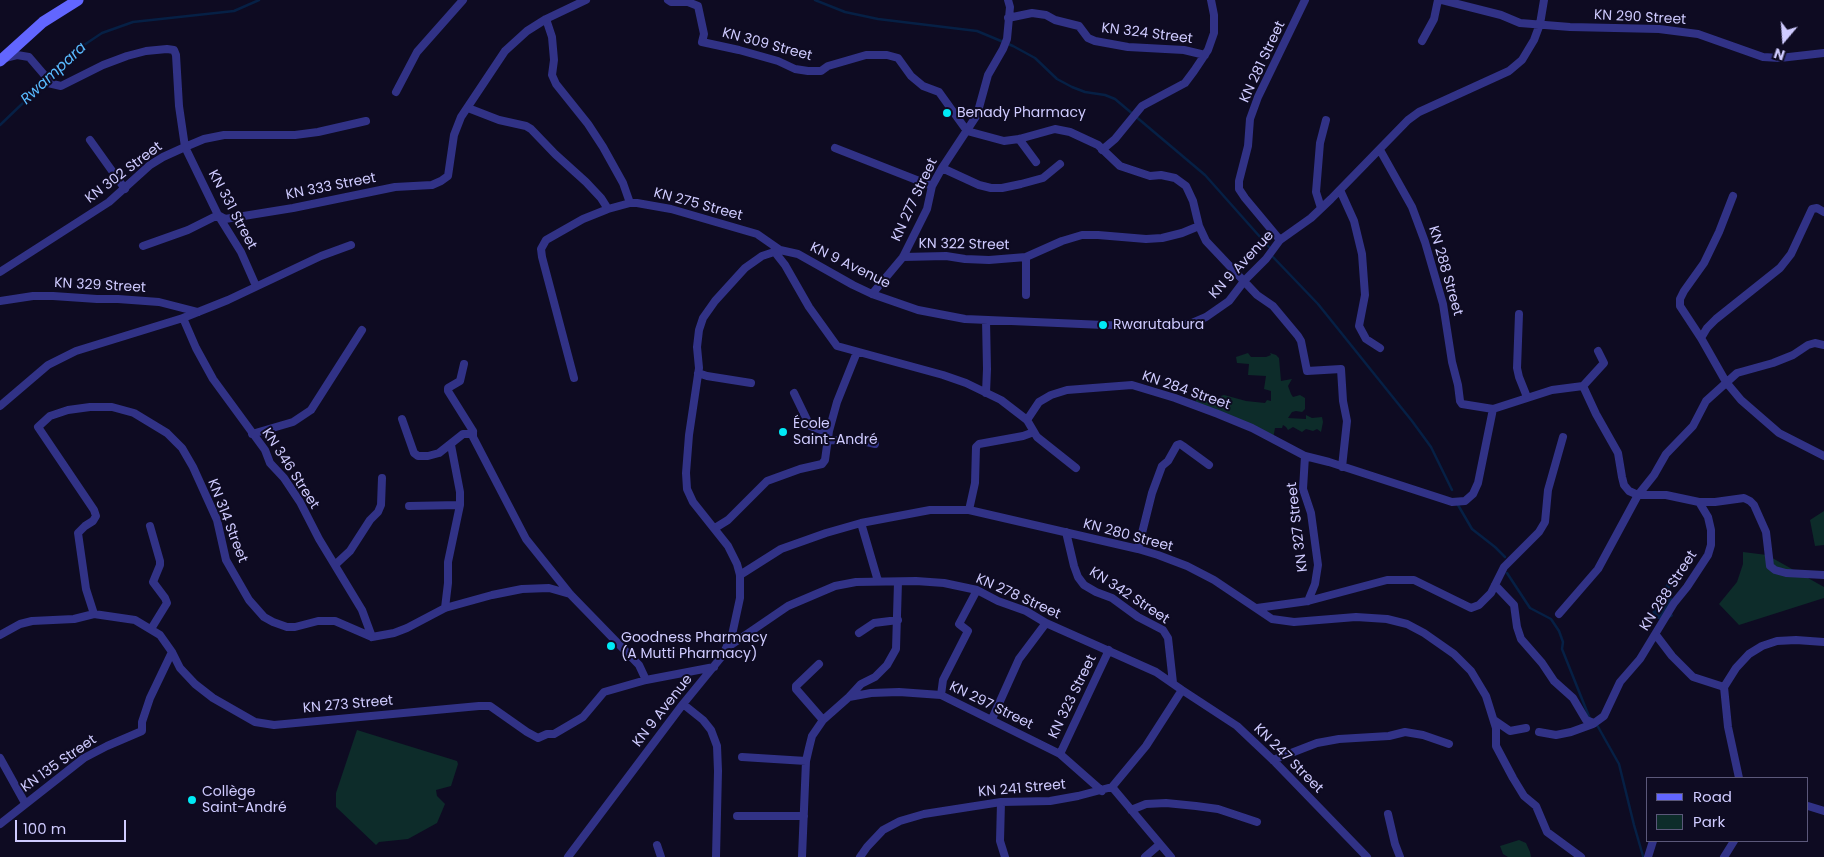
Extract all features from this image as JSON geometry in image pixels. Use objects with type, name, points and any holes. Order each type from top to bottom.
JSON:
[{"type":"main road","points":[[1,59],[43,22],[78,0]]},
{"type":"street","points":[[396,92],[417,52],[463,0]]},
{"type":"street","points":[[586,0],[546,19],[527,31],[504,52],[468,108],[499,120],[526,126],[586,182],[601,198],[608,209]]},
{"type":"street","name":"KN 309 Street","points":[[668,0],[682,3],[688,2],[698,6],[703,28],[702,42],[778,61],[795,69],[821,71],[828,66],[866,55],[887,55],[898,58],[911,76],[923,86],[939,92],[967,131]]},
{"type":"street","name":"KN 277 Street","points":[[872,294],[903,257],[927,209],[932,186],[977,115],[988,75],[1004,49],[1007,39],[1010,6],[1008,0]]},
{"type":"street","name":"KN 324 Street","points":[[1008,18],[1032,14],[1046,15],[1055,20],[1079,26],[1088,38],[1095,42],[1128,47],[1184,50],[1205,55],[1214,33],[1214,15],[1211,0]]},
{"type":"street","name":"KN 281 Street","points":[[1280,240],[1244,198],[1239,189],[1239,181],[1248,146],[1250,119],[1258,97],[1305,0]]},
{"type":"street","points":[[1422,41],[1434,19],[1438,0]]},
{"type":"street","name":"KN 290 Street","points":[[1442,0],[1500,15],[1520,24],[1659,29],[1698,34],[1763,57],[1780,58],[1824,53]]},
{"type":"street","name":"KN 9 Avenue","points":[[568,857],[728,647],[740,598],[740,575],[728,546],[693,502],[687,489],[686,473],[689,435],[698,373],[698,339],[703,318],[715,300],[745,268],[762,256],[777,250],[798,254],[872,294],[918,310],[966,319],[1174,326],[1192,323],[1218,310],[1229,301],[1280,240],[1311,218],[1408,120],[1419,112],[1509,71],[1522,60],[1534,40],[1540,24],[1544,0]]},
{"type":"street","points":[[546,19],[552,37],[554,60],[552,75],[556,84],[588,124],[603,147],[623,183],[630,203]]},
{"type":"street","name":"KN 331 Street","points":[[1,59],[17,55],[29,57],[47,80],[61,86],[103,64],[137,53],[167,49],[174,50],[185,147],[218,215],[242,252],[256,286]]},
{"type":"street","points":[[1102,150],[1115,139],[1142,106],[1185,83],[1205,55]]},
{"type":"street","name":"KN 333 Street","points":[[218,215],[226,219],[293,208],[395,187],[432,185],[448,176],[454,135],[461,117],[468,108]]},
{"type":"street","points":[[1321,208],[1316,192],[1320,144],[1326,120]]},
{"type":"street","name":"KN 302 Street","points":[[0,272],[109,202],[150,166],[185,147],[224,135],[295,135],[318,132],[366,121]]},
{"type":"street","points":[[967,131],[1004,141],[1019,139],[1054,129],[1077,135],[1098,145],[1120,166],[1150,176],[1161,175],[1175,178],[1186,186],[1193,200],[1202,234],[1214,251],[1258,295],[1273,306],[1298,336],[1301,341],[1307,371],[1341,369],[1343,401],[1347,421],[1342,467]]},
{"type":"street","points":[[1019,139],[1036,162]]},
{"type":"street","points":[[90,140],[125,189]]},
{"type":"street","points":[[836,148],[932,186]]},
{"type":"street","name":"KN 288 Street","points":[[1380,150],[1412,207],[1425,242],[1443,304],[1460,402],[1466,406],[1493,409],[1562,388],[1583,386]]},
{"type":"street","points":[[942,168],[979,185],[1002,188],[1043,178],[1060,164]]},
{"type":"street","points":[[1340,190],[1354,221],[1362,254],[1365,295],[1359,326],[1366,339],[1380,348]]},
{"type":"street","points":[[1733,196],[1704,263],[1680,299],[1680,306],[1726,382],[1741,400],[1779,433],[1824,456]]},
{"type":"street","name":"KN 275 Street","points":[[574,378],[542,257],[541,249],[546,240],[583,219],[630,203],[650,204],[671,209],[757,234],[777,250]]},
{"type":"street","points":[[1701,338],[1716,319],[1780,268],[1791,254],[1812,209],[1817,208],[1824,212]]},
{"type":"street","points":[[143,246],[188,230],[218,215]]},
{"type":"street","name":"KN 322 Street","points":[[903,257],[946,256],[990,260],[1026,257],[1062,241],[1082,235],[1146,239],[1162,238],[1199,226]]},
{"type":"street","points":[[0,406],[48,364],[92,346],[183,318],[228,300],[321,256],[351,245]]},
{"type":"street","points":[[777,250],[809,307],[837,346],[930,371],[966,383],[1001,400],[1027,420],[1037,437],[1076,468]]},
{"type":"street","points":[[1026,257],[1026,295]]},
{"type":"street","name":"KN 329 Street","points":[[0,301],[33,296],[118,299],[159,302],[198,312]]},
{"type":"street","points":[[1519,314],[1517,368],[1527,398]]},
{"type":"street","name":"KN 346 Street","points":[[183,318],[196,348],[213,379],[265,450],[270,463],[284,478],[300,502],[319,539],[336,564],[362,610],[372,637]]},
{"type":"street","points":[[986,320],[986,393]]},
{"type":"street","points":[[252,434],[293,422],[311,410],[362,330]]},
{"type":"street","points":[[1559,614],[1598,569],[1638,495],[1654,475],[1666,454],[1693,426],[1706,401],[1737,373],[1793,355],[1808,344],[1824,345]]},
{"type":"street","points":[[1598,351],[1604,363],[1583,386],[1618,453],[1624,485],[1629,491],[1638,495],[1666,495],[1699,502],[1716,502],[1744,498],[1754,505],[1766,532],[1770,566],[1775,570],[1786,573],[1824,576]]},
{"type":"street","points":[[715,528],[728,520],[767,481],[800,469],[822,464],[825,460],[829,431],[837,402],[857,352]]},
{"type":"street","points":[[464,364],[460,381],[448,388],[448,391],[473,431],[473,437],[526,539],[570,594],[639,665],[646,680]]},
{"type":"street","points":[[698,373],[752,383]]},
{"type":"street","name":"KN 284 Street","points":[[1027,420],[1039,402],[1051,395],[1067,390],[1132,385],[1176,398],[1218,414],[1252,428],[1305,456],[1452,502],[1465,501],[1473,494],[1478,483],[1493,409]]},
{"type":"street","points":[[794,394],[810,426],[829,431]]},
{"type":"street","name":"KN 314 Street","points":[[94,614],[86,589],[78,533],[93,521],[96,516],[94,510],[38,427],[50,416],[68,410],[112,407],[134,413],[167,434],[182,448],[193,467],[217,520],[226,560],[249,600],[264,617],[287,627],[304,626],[318,621],[335,621],[372,637]]},
{"type":"street","points":[[402,419],[414,453],[418,456],[439,453],[464,434],[469,434],[473,431]]},
{"type":"street","points":[[969,510],[975,483],[976,447],[979,444],[1023,436],[1034,432]]},
{"type":"street","points":[[1256,608],[1308,602],[1387,580],[1414,580],[1470,608],[1485,600],[1496,585],[1504,567],[1539,532],[1545,522],[1548,490],[1563,436]]},
{"type":"street","points":[[828,440],[862,441],[875,444]]},
{"type":"street","points":[[1138,549],[1152,493],[1162,466],[1168,461],[1177,445],[1180,444],[1209,465]]},
{"type":"street","points":[[445,608],[448,562],[460,506],[451,445]]},
{"type":"street","name":"KN 327 Street","points":[[1305,456],[1303,489],[1311,513],[1318,565],[1315,584],[1308,602]]},
{"type":"street","points":[[336,564],[350,551],[370,520],[378,512],[381,505],[382,478]]},
{"type":"street","name":"KN 288 Street","points":[[1539,732],[1556,734],[1572,732],[1594,723],[1604,716],[1620,682],[1640,659],[1674,603],[1702,565],[1709,550],[1711,530],[1708,517],[1699,502]]},
{"type":"street","points":[[409,506],[460,506]]},
{"type":"street","name":"KN 280 Street","points":[[740,575],[768,556],[795,543],[861,523],[930,510],[969,510],[1138,549],[1187,566],[1214,580],[1272,619],[1294,622],[1356,617],[1387,619],[1406,624],[1432,638],[1454,654],[1471,671],[1486,696],[1496,728],[1496,746],[1524,796],[1536,806],[1547,832],[1581,857]]},
{"type":"street","points":[[861,523],[878,582]]},
{"type":"street","points":[[150,526],[160,561],[153,582],[166,598],[167,603],[151,629]]},
{"type":"street","name":"KN 342 Street","points":[[1066,532],[1074,566],[1078,577],[1084,585],[1112,598],[1138,617],[1163,630],[1168,638],[1173,683]]},
{"type":"street","name":"KN 278 Street","points":[[728,647],[788,606],[817,592],[835,586],[856,582],[934,582],[977,590],[1026,611],[1046,623],[1156,672],[1182,690]]},
{"type":"street","points":[[802,857],[806,761],[812,736],[823,720],[861,684],[875,677],[887,665],[896,649],[898,582]]},
{"type":"street","points":[[1496,585],[1514,606],[1521,639],[1542,663],[1554,681],[1573,698],[1586,720],[1594,723]]},
{"type":"street","points":[[372,637],[394,633],[407,628],[445,608],[522,589],[549,588],[570,594]]},
{"type":"street","points":[[941,695],[943,680],[968,631],[959,624],[977,590]]},
{"type":"street","name":"KN 273 Street","points":[[0,635],[20,624],[32,621],[74,619],[94,614],[134,620],[160,635],[180,668],[195,684],[213,698],[255,722],[274,725],[490,706],[538,738],[547,734],[554,734],[582,717],[604,692],[646,680],[714,667]]},
{"type":"street","points":[[859,633],[874,623],[898,620]]},
{"type":"street","points":[[992,719],[1019,659],[1046,623]]},
{"type":"street","points":[[1656,634],[1668,651],[1693,677],[1724,687]]},
{"type":"street","points":[[1739,777],[1728,727],[1724,687],[1736,668],[1749,654],[1762,646],[1777,641],[1824,642]]},
{"type":"street","name":"KN 323 Street","points":[[1060,754],[1109,650]]},
{"type":"street","name":"KN 135 Street","points":[[0,824],[84,758],[107,746],[142,732],[142,722],[150,698],[172,652]]},
{"type":"street","points":[[819,664],[796,686],[796,689],[823,720]]},
{"type":"street","points":[[1170,857],[1112,787],[1146,746],[1182,690]]},
{"type":"street","name":"KN 247 Street","points":[[1182,690],[1237,726],[1273,760],[1367,857]]},
{"type":"street","name":"KN 297 Street","points":[[849,697],[871,693],[899,692],[941,695],[1060,754],[1102,790]]},
{"type":"street","points":[[683,704],[703,720],[711,730],[717,746],[716,857]]},
{"type":"street","points":[[1494,720],[1510,731],[1526,728]]},
{"type":"street","points":[[1273,760],[1317,743],[1339,738],[1389,736],[1405,732],[1423,735],[1449,744]]},
{"type":"street","points":[[742,757],[806,761]]},
{"type":"street","points":[[0,758],[25,803]]},
{"type":"street","name":"KN 241 Street","points":[[860,857],[884,830],[900,821],[952,808],[1001,802],[1050,801],[1112,787]]},
{"type":"street","points":[[1001,802],[1000,841],[1005,857]]},
{"type":"street","points":[[1131,810],[1146,804],[1166,803],[1218,809],[1257,822]]},
{"type":"street","points":[[1809,806],[1824,811]]},
{"type":"street","points":[[1388,814],[1400,857]]},
{"type":"street","points":[[737,816],[804,816]]},
{"type":"street","points":[[1648,857],[1653,842]]},
{"type":"street","points":[[1724,857],[1733,842]]},
{"type":"street","points":[[1145,857],[1160,844]]},
{"type":"street","points":[[657,845],[660,857]]},
{"type":"green space","points":[[1248,353],[1251,357],[1266,357],[1271,355],[1270,353],[1279,358],[1281,381],[1292,379],[1288,386],[1293,397],[1300,395],[1305,398],[1305,409],[1302,412],[1292,412],[1288,418],[1306,419],[1306,415],[1312,418],[1322,417],[1321,432],[1317,429],[1313,431],[1306,429],[1302,432],[1293,427],[1288,430],[1283,425],[1282,428],[1275,428],[1273,439],[1195,403],[1199,394],[1219,401],[1221,396],[1224,395],[1246,401],[1265,403],[1267,400],[1271,401],[1271,391],[1264,389],[1266,376],[1248,375],[1249,364],[1237,363],[1236,357]]},
{"type":"green space","points":[[1824,511],[1824,545],[1815,546],[1810,520]]},
{"type":"green space","points":[[1743,552],[1767,555],[1824,587],[1824,598],[1739,625],[1719,604],[1737,582],[1743,564]]},
{"type":"green space","points":[[357,730],[457,761],[458,764],[451,786],[436,790],[437,796],[445,804],[437,823],[408,839],[379,842],[376,845],[336,807],[336,793]]},
{"type":"green space","points":[[1519,840],[1526,843],[1531,857],[1508,857],[1503,854],[1500,846]]},
{"type":"water","points":[[1667,583],[1670,586],[1669,592],[1671,597],[1676,603],[1672,613],[1673,616],[1668,619],[1655,619],[1652,616],[1653,609],[1658,603],[1657,601]]},
{"type":"waterway","name":"Rwampara","points":[[49,77],[78,49],[102,33],[133,22],[234,11],[259,0]]},
{"type":"waterway","points":[[815,0],[845,12],[878,19],[977,31],[1013,46],[1035,58],[1057,79],[1072,87],[1115,99],[1205,175],[1269,247]]},
{"type":"waterway","name":"Rwampara","points":[[0,125],[46,81]]},
{"type":"waterway","points":[[1273,257],[1318,304],[1412,421],[1431,447],[1452,490]]},
{"type":"waterway","points":[[1458,505],[1472,529],[1505,557]]},
{"type":"waterway","points":[[1507,573],[1530,608],[1551,619],[1559,631],[1563,642],[1562,649],[1590,719]]},
{"type":"waterway","points":[[1597,725],[1619,764],[1643,856]]},
{"type":"place","name":"Benady Pharmacy","points":[[947,113]]},
{"type":"place","name":"Rwarutabura","points":[[1103,325]]},
{"type":"place","name":"École Saint-André","points":[[783,432]]},
{"type":"place","name":"Goodness Pharmacy (A Mutti Pharmacy)","points":[[611,646]]},
{"type":"place","name":"Collège Saint-André","points":[[192,800]]}]
